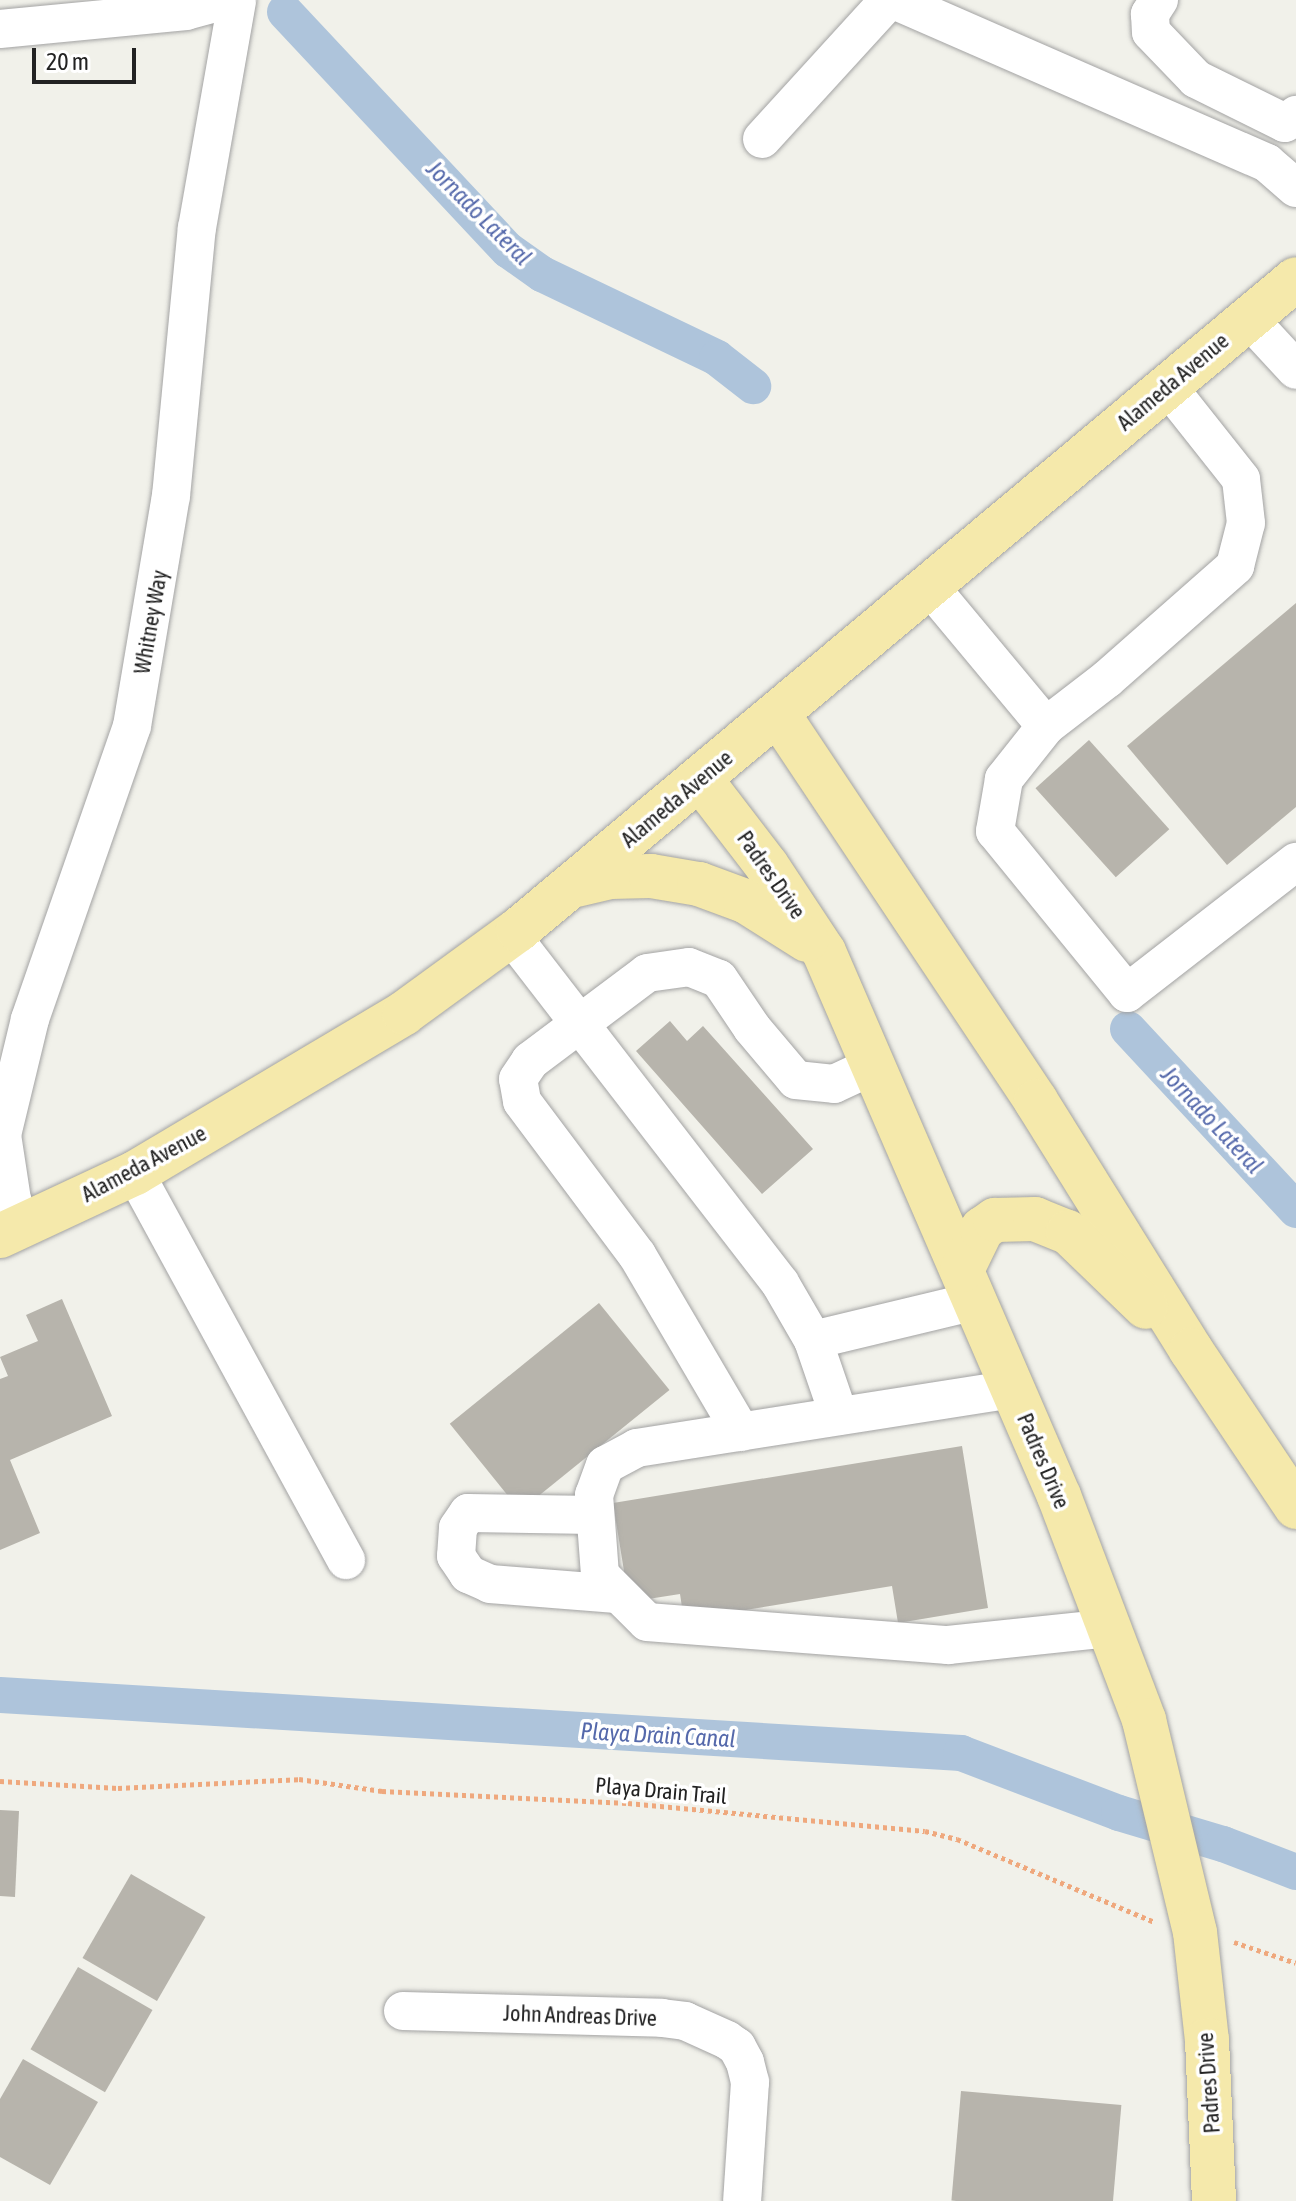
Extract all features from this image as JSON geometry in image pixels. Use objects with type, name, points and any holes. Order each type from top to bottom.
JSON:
[{"type":"main road","name":"Alameda Avenue","points":[[11,1231],[135,1173],[404,1013],[511,935],[701,780],[1296,279]]},
{"type":"main road","points":[[778,714],[1036,1101],[1191,1350],[1296,1507]]},
{"type":"main road","name":"Padres Drive","points":[[701,780],[767,866],[824,952],[1059,1496],[1144,1720],[1195,1932],[1207,2040],[1214,2201]]},
{"type":"main road","points":[[573,886],[610,877],[651,876],[699,884],[745,901],[824,952]]},
{"type":"main road","points":[[968,1286],[982,1229],[995,1220],[1035,1219],[1068,1232],[1191,1350]]},
{"type":"street","points":[[0,29],[186,11],[226,0]]},
{"type":"street","name":"Whitney Way","points":[[11,1231],[12,1200],[2,1135],[15,1023],[132,726],[171,496],[197,228],[237,0]]},
{"type":"street","points":[[762,139],[891,0],[1267,163],[1296,188]]},
{"type":"street","points":[[1159,0],[1150,14],[1151,32],[1196,79],[1290,119],[1267,163]]},
{"type":"street","points":[[1249,319],[1296,370]]},
{"type":"street","points":[[1168,387],[1241,479],[1246,523],[1235,566],[1107,679],[1046,726],[1004,779],[995,831],[1127,993],[1296,862]]},
{"type":"street","points":[[930,587],[1046,726]]},
{"type":"street","points":[[511,935],[780,1283],[813,1340],[839,1416]]},
{"type":"street","points":[[741,1432],[637,1255],[522,1101],[518,1079],[530,1061],[647,973],[689,967],[719,979],[752,1028],[796,1080],[834,1084],[875,1065]]},
{"type":"street","points":[[135,1173],[346,1560]]},
{"type":"street","points":[[813,1340],[968,1286]]},
{"type":"street","points":[[1013,1389],[637,1448],[605,1465],[594,1495],[600,1575],[647,1622],[948,1645],[1109,1628]]},
{"type":"street","points":[[594,1515],[468,1513],[458,1528],[456,1556],[468,1574],[490,1584],[617,1594]]},
{"type":"street","name":"John Andreas Drive","points":[[403,2011],[662,2018],[685,2021],[727,2040],[737,2047],[750,2082],[742,2201]]},
{"type":"path","name":"Playa Drain Trail","points":[[0,1781],[118,1788],[299,1779],[382,1791],[628,1803],[925,1831],[957,1839],[1148,1920],[1296,1963]]},
{"type":"building","points":[[1296,603],[1296,807],[1227,865],[1127,746]]},
{"type":"building","points":[[1089,740],[1169,829],[1116,877],[1035,788]]},
{"type":"building","points":[[670,1021],[687,1041],[703,1026],[813,1149],[762,1194],[636,1051]]},
{"type":"building","points":[[62,1299],[112,1416],[10,1460],[40,1533],[0,1550],[0,1379],[8,1376],[0,1357],[38,1341],[26,1315]]},
{"type":"building","points":[[599,1303],[669,1390],[520,1511],[450,1424]]},
{"type":"building","points":[[962,1446],[988,1608],[898,1623],[892,1586],[684,1620],[680,1594],[629,1602],[613,1503]]},
{"type":"building","points":[[0,1810],[19,1811],[15,1897],[0,1896]]},
{"type":"building","points":[[131,1874],[205,1917],[157,2001],[82,1958]]},
{"type":"building","points":[[78,1967],[152,2010],[105,2092],[31,2049]]},
{"type":"building","points":[[23,2059],[98,2102],[50,2185],[0,2157],[0,2099]]},
{"type":"building","points":[[961,2091],[1121,2105],[1113,2201],[951,2201]]},
{"type":"waterway","name":"Jornado Lateral","points":[[285,12],[508,250],[542,274],[717,358],[753,386]]},
{"type":"waterway","name":"Jornado Lateral","points":[[1128,1029],[1296,1210]]},
{"type":"waterway","name":"Playa Drain Canal","points":[[0,1695],[961,1753],[1119,1813],[1223,1844],[1296,1872]]}]
